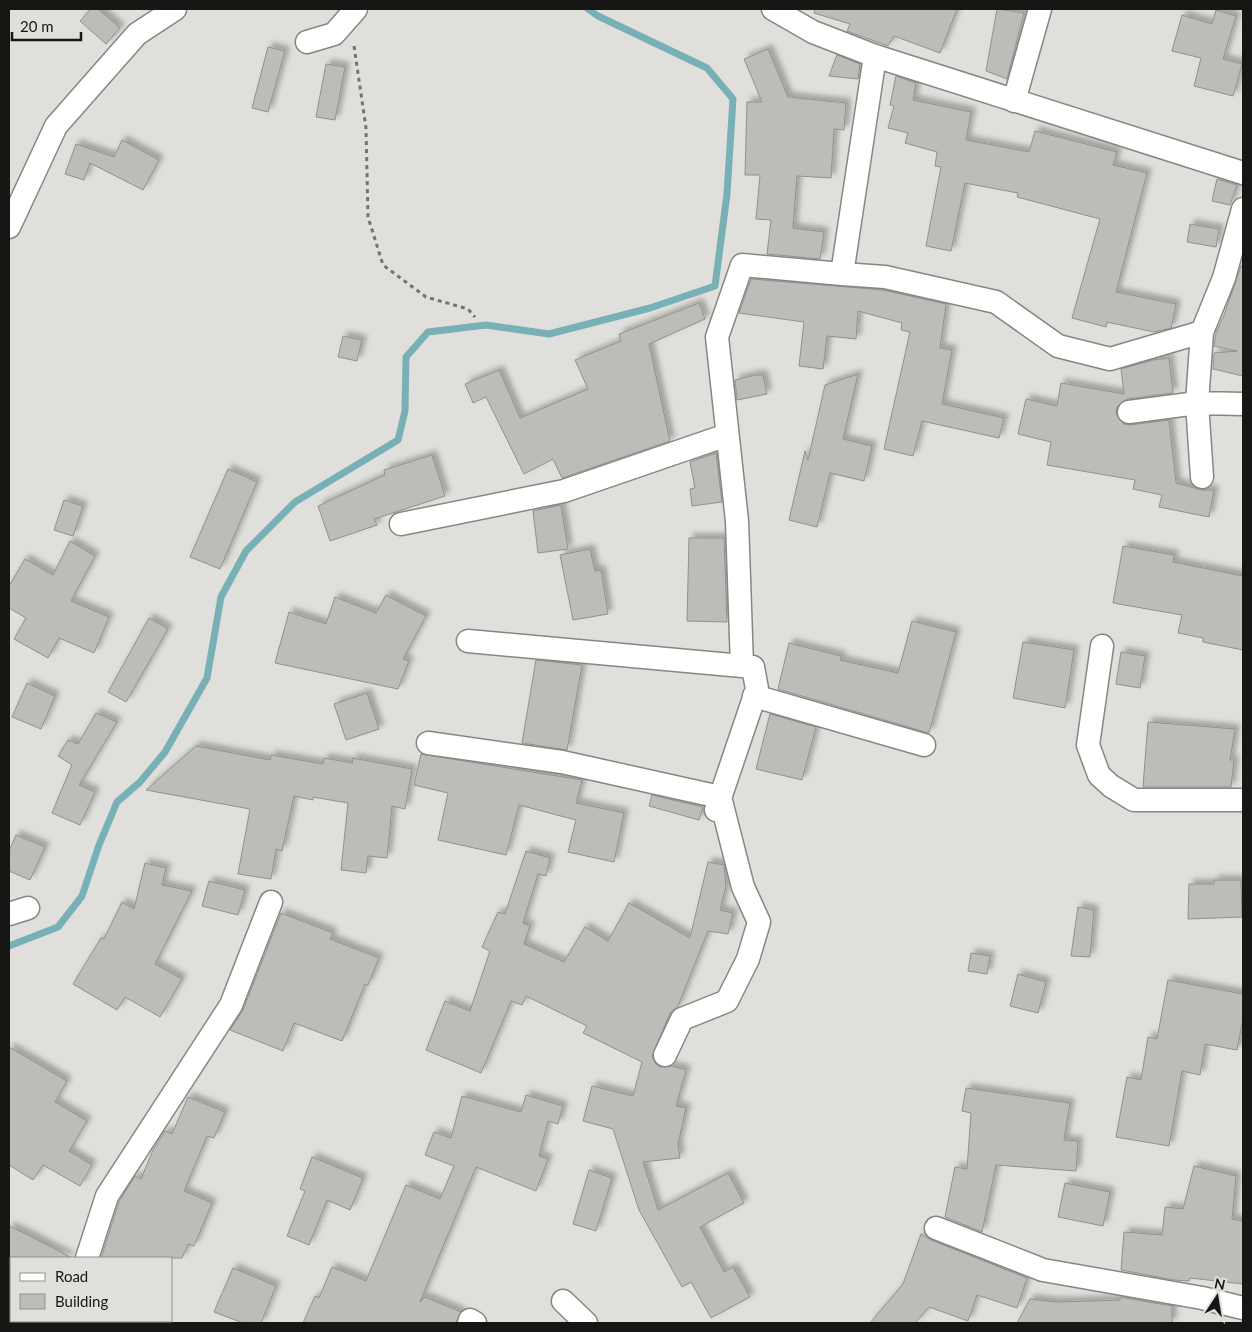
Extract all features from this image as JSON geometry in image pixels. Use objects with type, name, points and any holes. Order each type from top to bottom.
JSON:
[{"type":"street","points":[[9,228],[56,126],[137,34],[175,9]]},
{"type":"street","points":[[773,9],[813,32],[875,56],[1243,173]]},
{"type":"street","points":[[1014,101],[1040,9]]},
{"type":"street","points":[[307,42],[334,34],[353,12]]},
{"type":"street","points":[[842,274],[875,56]]},
{"type":"street","points":[[1202,477],[1197,403],[1202,332],[1224,278],[1243,209]]},
{"type":"street","points":[[742,666],[737,521],[717,338],[742,264],[886,277],[996,302],[1058,346],[1110,359],[1202,332]]},
{"type":"street","points":[[1129,412],[1197,403],[1243,404]]},
{"type":"street","points":[[401,524],[564,491],[727,435]]},
{"type":"street","points":[[468,641],[753,667],[757,688],[713,821]]},
{"type":"street","points":[[1102,646],[1088,745],[1099,775],[1111,786],[1134,800],[1243,800]]},
{"type":"street","points":[[754,696],[924,745]]},
{"type":"street","points":[[428,744],[562,762],[720,797]]},
{"type":"street","points":[[665,1056],[682,1019],[727,1001],[748,959],[759,922],[743,888],[720,797]]},
{"type":"street","points":[[87,1257],[107,1196],[231,1005],[271,902]]},
{"type":"street","points":[[936,1228],[1043,1270],[1202,1298],[1243,1308]]},
{"type":"street","points":[[563,1301],[586,1323]]},
{"type":"street","points":[[469,1323],[470,1320],[475,1323]]},
{"type":"path","points":[[353,12],[366,128],[368,217],[383,265],[426,297],[468,309],[475,317]]},
{"type":"building","points":[[91,9],[98,9],[120,28],[106,44],[80,21]]},
{"type":"building","points":[[815,9],[957,9],[940,53],[894,36],[888,46],[847,31],[850,24],[814,13]]},
{"type":"building","points":[[997,9],[1024,13],[1007,79],[986,71]]},
{"type":"building","points":[[1216,10],[1236,16],[1223,59],[1242,64],[1233,96],[1194,86],[1201,58],[1172,51],[1182,15],[1212,24]]},
{"type":"building","points":[[268,47],[285,51],[268,112],[252,108]]},
{"type":"building","points":[[768,49],[788,97],[846,103],[844,130],[834,129],[831,178],[797,176],[793,228],[824,232],[820,259],[767,254],[771,220],[756,219],[760,175],[745,175],[747,102],[762,102],[744,59]]},
{"type":"building","points":[[837,55],[860,64],[858,79],[829,76]]},
{"type":"building","points":[[326,64],[345,67],[335,120],[316,117]]},
{"type":"building","points":[[896,76],[916,83],[913,100],[971,112],[966,140],[1029,152],[1035,131],[1117,152],[1113,165],[1147,173],[1116,292],[1176,304],[1171,328],[1154,332],[1107,322],[1106,327],[1072,318],[1100,219],[1017,197],[1018,193],[965,183],[951,251],[926,246],[941,167],[935,166],[937,152],[905,143],[908,133],[888,128],[894,106],[890,105]]},
{"type":"building","points":[[122,140],[159,160],[143,190],[90,163],[84,180],[65,174],[76,144],[114,157]]},
{"type":"building","points":[[1217,179],[1237,185],[1230,205],[1212,201]]},
{"type":"building","points":[[1190,224],[1219,229],[1216,247],[1187,242]]},
{"type":"building","points":[[1241,266],[1243,266],[1243,376],[1213,369],[1214,353],[1237,351],[1214,346],[1216,333]]},
{"type":"building","points":[[751,279],[883,290],[946,304],[940,348],[952,350],[942,404],[1004,418],[999,438],[922,421],[913,456],[884,449],[910,332],[901,330],[902,323],[858,311],[856,339],[827,336],[823,369],[799,366],[804,322],[739,313]]},
{"type":"building","points":[[699,303],[705,319],[649,344],[670,441],[562,478],[553,459],[524,474],[486,397],[473,403],[465,384],[499,370],[520,418],[588,389],[575,360],[621,341],[619,334]]},
{"type":"building","points":[[343,336],[362,340],[357,361],[338,357]]},
{"type":"building","points":[[1169,358],[1173,393],[1127,399],[1117,407],[1116,414],[1124,424],[1130,425],[1169,420],[1176,483],[1202,490],[1214,490],[1209,517],[1159,507],[1162,495],[1133,489],[1135,480],[1047,465],[1051,442],[1018,434],[1026,399],[1057,406],[1061,383],[1124,394],[1121,369],[1153,360]]},
{"type":"building","points":[[858,374],[843,439],[872,446],[864,481],[830,473],[817,527],[789,520],[805,451],[808,460],[825,385]]},
{"type":"building","points":[[763,375],[767,394],[737,400],[735,380]]},
{"type":"building","points":[[716,453],[722,502],[692,506],[690,489],[695,488],[690,462]]},
{"type":"building","points":[[432,455],[445,496],[374,519],[377,525],[330,541],[318,506],[385,475],[384,470]]},
{"type":"building","points":[[228,469],[257,482],[220,569],[190,557]]},
{"type":"building","points":[[64,500],[83,506],[73,536],[54,530]]},
{"type":"building","points":[[561,505],[568,549],[538,553],[533,511]]},
{"type":"building","points":[[689,538],[724,538],[727,622],[687,621]]},
{"type":"building","points":[[70,541],[95,556],[71,601],[109,617],[94,653],[59,638],[48,658],[14,639],[26,618],[9,608],[9,586],[25,559],[53,575]]},
{"type":"building","points":[[1123,546],[1174,555],[1173,562],[1243,576],[1243,650],[1203,642],[1203,638],[1178,633],[1182,615],[1113,603]]},
{"type":"building","points":[[590,549],[595,571],[601,570],[608,614],[573,620],[560,555]]},
{"type":"building","points":[[386,595],[426,616],[403,659],[409,661],[398,689],[275,663],[289,612],[326,624],[335,597],[376,613]]},
{"type":"building","points":[[149,618],[168,629],[126,702],[108,692]]},
{"type":"building","points":[[912,621],[956,632],[929,733],[778,689],[789,643],[841,656],[840,660],[898,673]]},
{"type":"building","points":[[1023,642],[1074,650],[1065,708],[1013,698]]},
{"type":"building","points":[[1121,652],[1145,656],[1140,688],[1116,684]]},
{"type":"building","points":[[536,660],[582,665],[567,750],[522,743]]},
{"type":"building","points":[[27,683],[55,696],[41,729],[12,717]]},
{"type":"building","points":[[367,693],[379,729],[346,740],[334,704]]},
{"type":"building","points":[[96,713],[117,722],[79,785],[95,792],[80,825],[52,813],[72,765],[58,756],[68,740],[78,744]]},
{"type":"building","points":[[770,714],[816,727],[802,780],[756,769]]},
{"type":"building","points":[[1148,722],[1235,729],[1230,760],[1234,760],[1231,787],[1143,787]]},
{"type":"building","points":[[196,746],[270,760],[271,755],[323,764],[324,758],[353,763],[352,758],[412,769],[405,809],[392,806],[387,858],[368,856],[366,873],[341,870],[348,803],[313,797],[313,800],[294,796],[282,851],[276,849],[271,879],[238,874],[250,809],[146,790]]},
{"type":"building","points":[[421,754],[582,780],[576,803],[624,813],[614,862],[568,852],[576,820],[519,805],[506,855],[438,840],[448,793],[414,785]]},
{"type":"building","points":[[652,795],[703,807],[699,820],[649,806]]},
{"type":"building","points":[[16,835],[45,847],[30,880],[9,871],[9,851]]},
{"type":"building","points":[[526,851],[550,858],[546,876],[538,874],[523,923],[530,926],[524,944],[564,962],[585,927],[608,941],[629,903],[690,938],[708,862],[724,865],[726,886],[720,910],[733,913],[728,934],[708,931],[678,1006],[670,1013],[652,1056],[655,1063],[660,1067],[672,1066],[686,1070],[676,1106],[686,1108],[678,1144],[680,1158],[643,1162],[658,1210],[728,1173],[744,1203],[700,1227],[724,1272],[733,1267],[750,1297],[711,1318],[691,1282],[682,1287],[639,1210],[613,1129],[583,1121],[592,1086],[633,1096],[642,1062],[583,1033],[587,1026],[526,996],[522,1005],[511,1001],[481,1073],[426,1050],[445,1001],[470,1011],[490,951],[482,947],[498,912],[505,914]]},
{"type":"building","points":[[145,863],[166,868],[162,885],[192,891],[155,964],[182,979],[160,1017],[125,997],[117,1010],[73,984],[101,938],[104,939],[122,902],[134,909]]},
{"type":"building","points":[[1214,880],[1241,880],[1242,917],[1188,919],[1189,884],[1214,884]]},
{"type":"building","points":[[209,881],[245,890],[238,915],[202,906]]},
{"type":"building","points":[[1078,907],[1094,910],[1090,957],[1071,956]]},
{"type":"building","points":[[281,913],[333,933],[330,939],[379,958],[368,985],[365,984],[342,1041],[294,1023],[283,1051],[230,1030],[243,1010]]},
{"type":"building","points":[[971,953],[990,956],[987,974],[968,971]]},
{"type":"building","points":[[1018,974],[1046,982],[1038,1013],[1010,1006]]},
{"type":"building","points":[[1168,980],[1243,994],[1243,1019],[1237,1050],[1205,1044],[1200,1075],[1182,1071],[1169,1146],[1116,1137],[1127,1077],[1141,1080],[1148,1037],[1157,1039]]},
{"type":"building","points":[[9,1047],[67,1081],[55,1102],[87,1121],[69,1151],[92,1165],[80,1186],[43,1165],[33,1180],[9,1165]]},
{"type":"building","points":[[966,1088],[1070,1103],[1064,1140],[1078,1141],[1076,1171],[996,1165],[982,1232],[945,1217],[955,1167],[967,1169],[971,1113],[962,1111]]},
{"type":"building","points":[[526,1095],[563,1106],[558,1124],[548,1121],[539,1156],[548,1159],[536,1191],[476,1167],[420,1302],[425,1297],[461,1312],[456,1323],[303,1323],[315,1296],[319,1298],[332,1267],[366,1281],[406,1185],[440,1199],[454,1166],[425,1155],[434,1132],[451,1138],[462,1096],[521,1112]]},
{"type":"building","points":[[188,1097],[225,1112],[214,1138],[207,1136],[184,1191],[212,1203],[194,1246],[188,1244],[182,1258],[101,1257],[119,1202],[135,1176],[141,1179],[153,1150],[165,1131],[172,1134]]},
{"type":"building","points":[[312,1157],[363,1178],[350,1210],[327,1200],[309,1245],[287,1236],[305,1191],[300,1189]]},
{"type":"building","points":[[1194,1166],[1236,1176],[1232,1219],[1243,1221],[1243,1284],[1190,1278],[1189,1281],[1174,1280],[1121,1270],[1124,1232],[1162,1235],[1165,1207],[1183,1209]]},
{"type":"building","points":[[589,1170],[612,1178],[596,1231],[573,1224]]},
{"type":"building","points":[[1065,1183],[1110,1192],[1103,1226],[1058,1217]]},
{"type":"building","points":[[9,1226],[70,1257],[10,1257]]},
{"type":"building","points":[[921,1234],[931,1240],[1027,1278],[1017,1308],[977,1295],[968,1321],[929,1307],[915,1323],[870,1323],[903,1284]]},
{"type":"building","points":[[233,1268],[276,1286],[261,1323],[243,1323],[214,1312]]},
{"type":"building","points":[[1120,1297],[1172,1306],[1172,1323],[1017,1323],[1030,1299],[1057,1302],[1120,1300]]},
{"type":"waterway","points":[[9,946],[58,927],[82,896],[99,845],[117,802],[140,782],[165,752],[207,678],[221,597],[246,551],[295,502],[398,440],[405,411],[406,357],[428,332],[486,325],[549,334],[650,308],[715,286],[727,194],[733,99],[707,68],[598,16],[588,9]]}]
